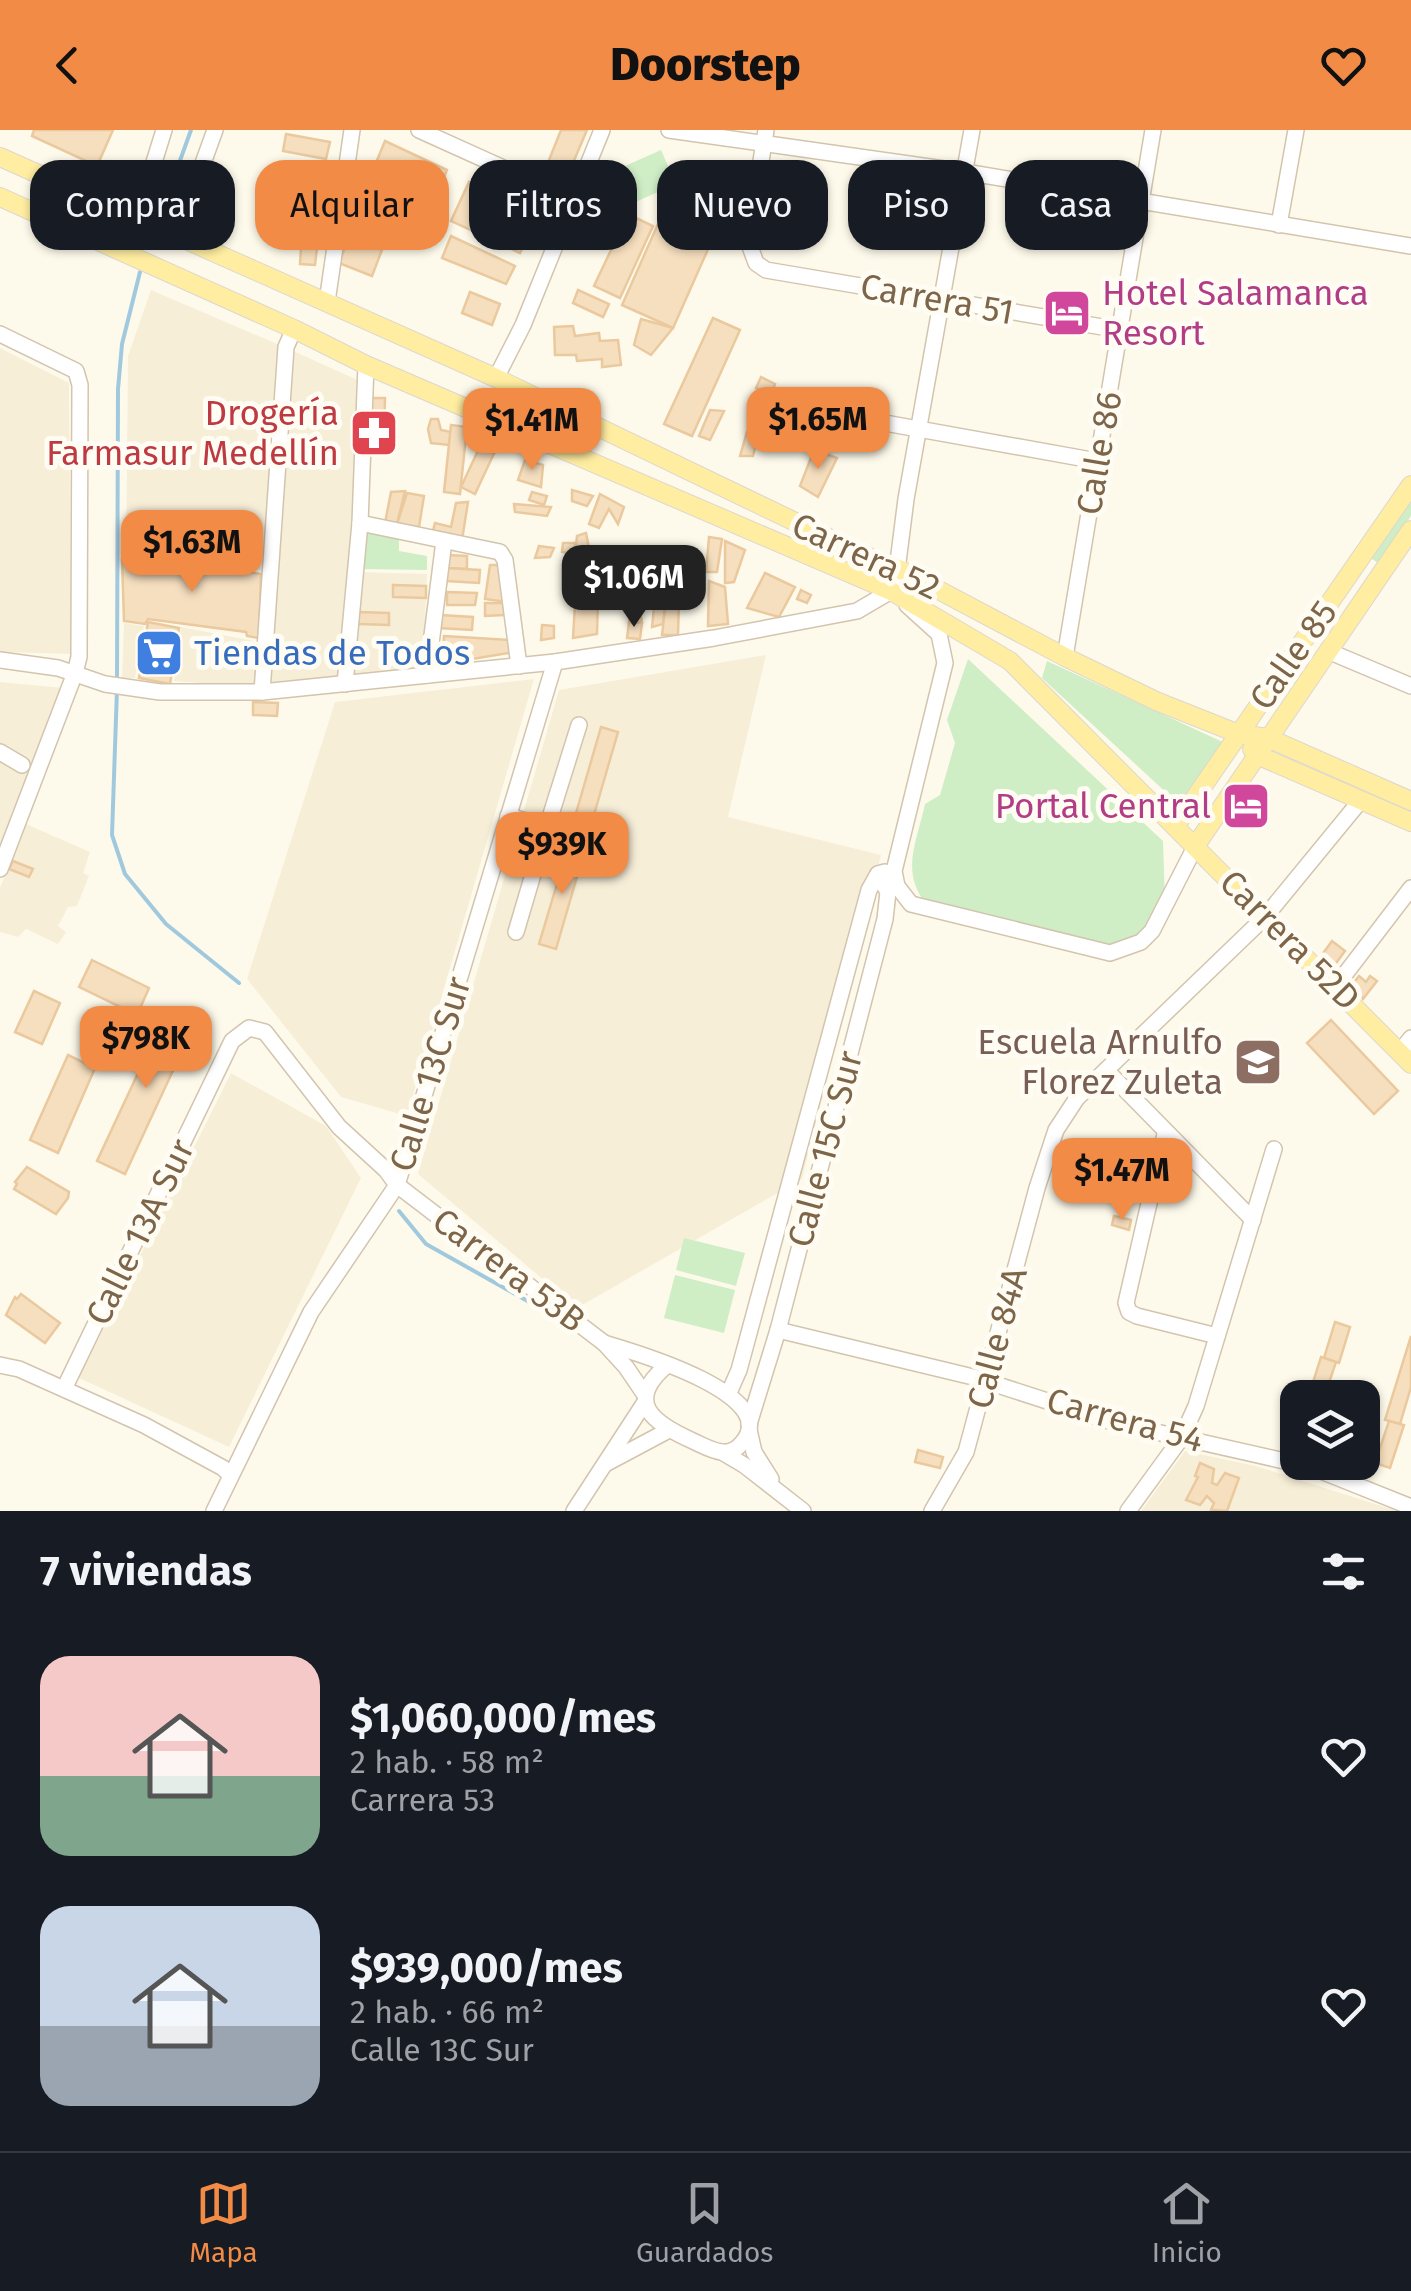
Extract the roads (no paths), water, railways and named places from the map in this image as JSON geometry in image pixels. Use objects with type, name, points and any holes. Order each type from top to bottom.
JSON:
[{"type":"main road","name":"Carrera 52","points":[[0,157],[30,170]]},
{"type":"main road","name":"Carrera 52","points":[[0,197],[366,364],[891,591]]},
{"type":"main road","name":"Carrera 52","points":[[211,250],[496,378],[864,555],[899,568],[1156,701],[1239,734],[1268,738],[1411,801]]},
{"type":"main road","name":"Calle 85","points":[[1176,825],[1411,485]]},
{"type":"main road","name":"Calle 85","points":[[1196,846],[1411,530]]},
{"type":"main road","name":"Carrera 52D","points":[[891,591],[1010,661],[1265,917],[1408,1051]]},
{"type":"main road","name":"Carrera 52","points":[[1239,734],[1257,755],[1411,822]]},
{"type":"street","points":[[155,160],[164,130]]},
{"type":"street","points":[[204,160],[215,130]]},
{"type":"street","points":[[327,302],[352,130]]},
{"type":"street","points":[[418,130],[485,160]]},
{"type":"street","points":[[590,160],[602,130]]},
{"type":"street","points":[[669,130],[765,137],[896,160]]},
{"type":"street","points":[[966,160],[972,130]]},
{"type":"street","name":"Calle 86","points":[[1148,160],[1153,130]]},
{"type":"street","points":[[1279,225],[1296,130]]},
{"type":"street","name":"Carrera 51","points":[[765,137],[748,241],[756,263],[766,270],[1120,330]]},
{"type":"street","points":[[1148,203],[1411,246]]},
{"type":"street","points":[[496,378],[554,250]]},
{"type":"street","points":[[0,660],[160,692],[262,692],[555,662],[857,611],[891,591],[899,568],[906,499],[952,250]]},
{"type":"street","name":"Calle 86","points":[[1066,657],[1132,250]]},
{"type":"street","points":[[262,692],[286,347],[294,329]]},
{"type":"street","points":[[0,334],[76,371],[80,385],[80,640],[76,673],[0,869]]},
{"type":"street","points":[[345,684],[360,523],[366,364]]},
{"type":"street","points":[[846,416],[1097,460]]},
{"type":"street","points":[[360,523],[500,552],[505,560],[518,666]]},
{"type":"street","points":[[428,676],[444,540]]},
{"type":"street","name":"Calle 15C Sur","points":[[749,1427],[885,919],[886,873],[946,663],[939,634],[891,591]]},
{"type":"street","points":[[1328,651],[1411,686]]},
{"type":"street","name":"Calle 13C Sur","points":[[214,1511],[311,1312],[397,1185],[555,662]]},
{"type":"street","points":[[516,932],[579,725]]},
{"type":"street","points":[[0,752],[22,765]]},
{"type":"street","name":"Calle 84A","points":[[932,1511],[966,1452],[1056,1130],[1077,1098],[1265,917],[1361,800]]},
{"type":"street","points":[[508,816],[547,827]]},
{"type":"street","points":[[885,919],[894,910],[911,904],[1110,953],[1141,942],[1152,931],[1196,846]]},
{"type":"street","points":[[886,873],[911,904]]},
{"type":"street","name":"Calle 15C Sur","points":[[728,1395],[740,1370],[869,890],[886,873]]},
{"type":"street","points":[[1336,986],[1411,888]]},
{"type":"street","name":"Carrera 53B","points":[[249,1028],[265,1032],[339,1127],[397,1185],[604,1344],[626,1367],[654,1419],[669,1430]]},
{"type":"street","name":"Calle 13A Sur","points":[[64,1389],[232,1041],[249,1028]]},
{"type":"street","points":[[1106,1070],[1252,1220]]},
{"type":"street","points":[[1165,1134],[1126,1303],[1129,1312],[1137,1316],[1217,1336]]},
{"type":"street","points":[[1128,1511],[1182,1438],[1274,1149]]},
{"type":"street","name":"Carrera 54","points":[[778,1330],[987,1382],[1112,1422],[1310,1467],[1411,1507]]},
{"type":"street","name":"Carrera 53B","points":[[604,1344],[686,1371],[728,1395]]},
{"type":"street","points":[[0,1365],[19,1369],[144,1425],[230,1475]]},
{"type":"street","points":[[574,1511],[645,1398],[651,1380],[666,1366]]},
{"type":"street","points":[[728,1395],[746,1416],[754,1452],[779,1491]]},
{"type":"street","points":[[722,1452],[740,1447],[749,1427]]},
{"type":"street","points":[[604,1465],[669,1430],[722,1452],[803,1511]]},
{"type":"waterway","points":[[180,160],[191,130]]},
{"type":"waterway","points":[[117,680],[118,389],[122,344],[140,272]]},
{"type":"waterway","points":[[117,689],[112,835],[125,874],[166,924],[239,983]]},
{"type":"waterway","points":[[399,1211],[426,1244],[531,1303]]},
{"type":"place","name":"Hotel Salamanca Resort","points":[[1067,313]]},
{"type":"place","name":"Drogería Farmasur Medellín","points":[[374,433]]},
{"type":"place","name":"Tiendas de Todos","points":[[159,653]]},
{"type":"place","name":"Portal Central","points":[[1246,806]]},
{"type":"place","name":"Escuela Arnulfo Florez Zuleta","points":[[1258,1062]]}]
